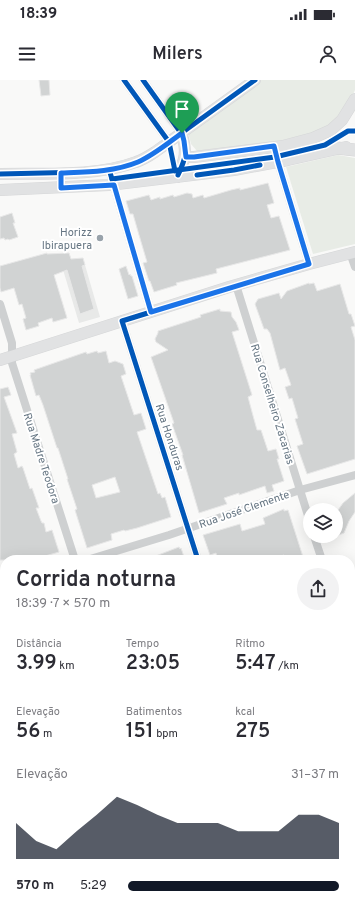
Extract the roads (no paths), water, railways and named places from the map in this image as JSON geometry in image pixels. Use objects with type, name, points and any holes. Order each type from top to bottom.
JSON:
[{"type":"main road","points":[[337,148],[355,150]]},
{"type":"street","points":[[124,80],[169,142]]},
{"type":"street","points":[[143,80],[182,133],[186,157],[177,177]]},
{"type":"street","points":[[0,174],[61,173],[109,169],[137,162],[155,152],[255,80]]},
{"type":"street","points":[[186,157],[291,144],[313,138],[331,130],[342,120],[355,99]]},
{"type":"street","points":[[0,190],[114,185],[234,170],[355,145]]},
{"type":"street","points":[[274,146],[309,264]]},
{"type":"street","points":[[109,169],[151,312]]},
{"type":"street","points":[[61,173],[61,188]]},
{"type":"street","points":[[0,360],[236,285],[309,264],[353,253],[355,267]]},
{"type":"street","name":"Rua Conselheiro Zacarias","points":[[236,285],[304,503]]},
{"type":"street","name":"Rua Madre Teodora","points":[[0,304],[12,342],[12,363],[73,555]]},
{"type":"street","name":"Rua Honduras","points":[[122,321],[196,555]]},
{"type":"street","name":"Rua José Clemente","points":[[103,555],[169,535],[188,527],[300,490],[355,475]]},
{"type":"street","points":[[316,543],[320,555]]},
{"type":"place","name":"Horizz Ibirapuera","points":[[100,238]]}]
